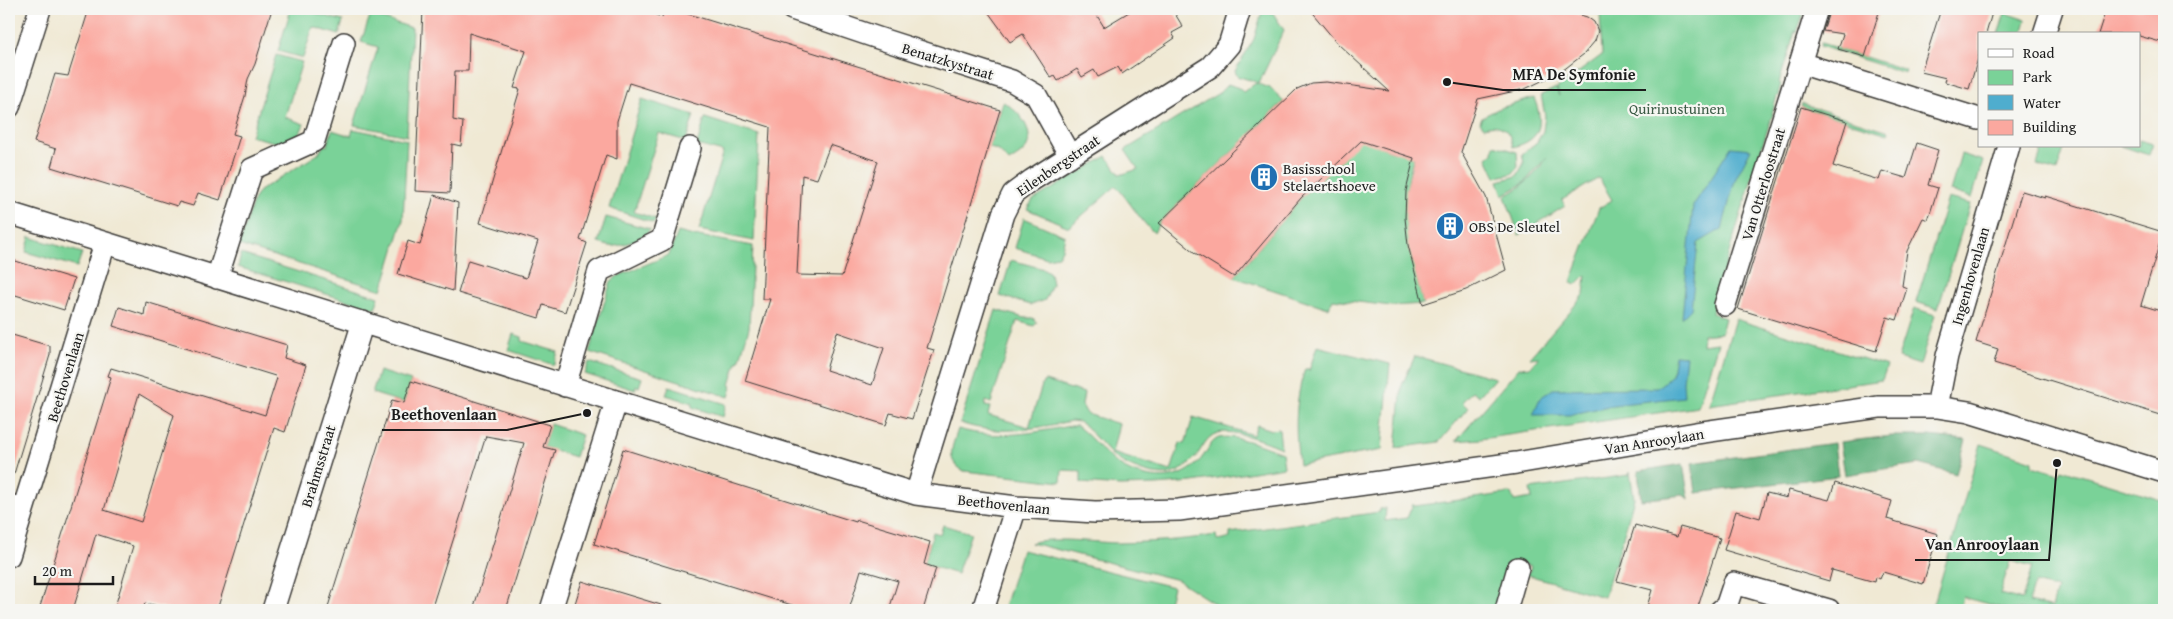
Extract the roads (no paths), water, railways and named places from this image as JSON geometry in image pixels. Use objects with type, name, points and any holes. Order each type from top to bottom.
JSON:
[{"type":"street","points":[[9,108],[40,9]]},
{"type":"street","name":"Benatzkystraat","points":[[792,9],[1012,81],[1036,96],[1070,156]]},
{"type":"street","name":"Eilenbergstraat","points":[[916,494],[1003,214],[1013,194],[1210,67],[1229,45],[1240,9]]},
{"type":"street","name":"Van Otterloostraat","points":[[1725,305],[1817,9]]},
{"type":"street","points":[[2045,32],[2052,9]]},
{"type":"street","points":[[217,278],[252,169],[314,141],[344,43]]},
{"type":"street","points":[[1800,63],[1978,120]]},
{"type":"street","points":[[565,386],[599,271],[662,240],[690,148]]},
{"type":"street","name":"Ingenhovenlaan","points":[[1937,407],[1946,356],[2008,148]]},
{"type":"street","name":"Beethovenlaan","points":[[9,213],[916,494],[1016,507],[1095,512],[1179,510],[1404,479]]},
{"type":"street","name":"Beethovenlaan","points":[[9,556],[16,507],[105,243]]},
{"type":"street","name":"Brahmsstraat","points":[[273,610],[362,322]]},
{"type":"street","points":[[551,610],[616,402]]},
{"type":"street","name":"Van Anrooylaan","points":[[1404,479],[1879,407],[1937,407],[1980,416],[2164,472]]},
{"type":"street","points":[[984,610],[1016,507]]},
{"type":"street","points":[[1506,610],[1518,568]]},
{"type":"street","points":[[1721,610],[1726,608],[1734,582],[1829,610]]},
{"type":"water","points":[[1731,147],[1751,149],[1735,180],[1722,229],[1698,243],[1691,309],[1682,318],[1693,206]]},
{"type":"water","points":[[1675,355],[1686,356],[1683,382],[1684,397],[1613,405],[1569,415],[1533,415],[1540,398],[1553,389],[1657,388],[1672,375]]},
{"type":"place","name":"MFA De Symfonie","points":[[1447,82]]},
{"type":"place","name":"Basisschool Stelaertshoeve","points":[[1264,177]]},
{"type":"place","name":"OBS De Sleutel","points":[[1450,226]]},
{"type":"place","name":"Beethovenlaan","points":[[587,413]]},
{"type":"place","name":"Van Anrooylaan","points":[[2057,463]]},
{"type":"park label","name":"Quirinustuinen","points":[[1677,108]]}]
